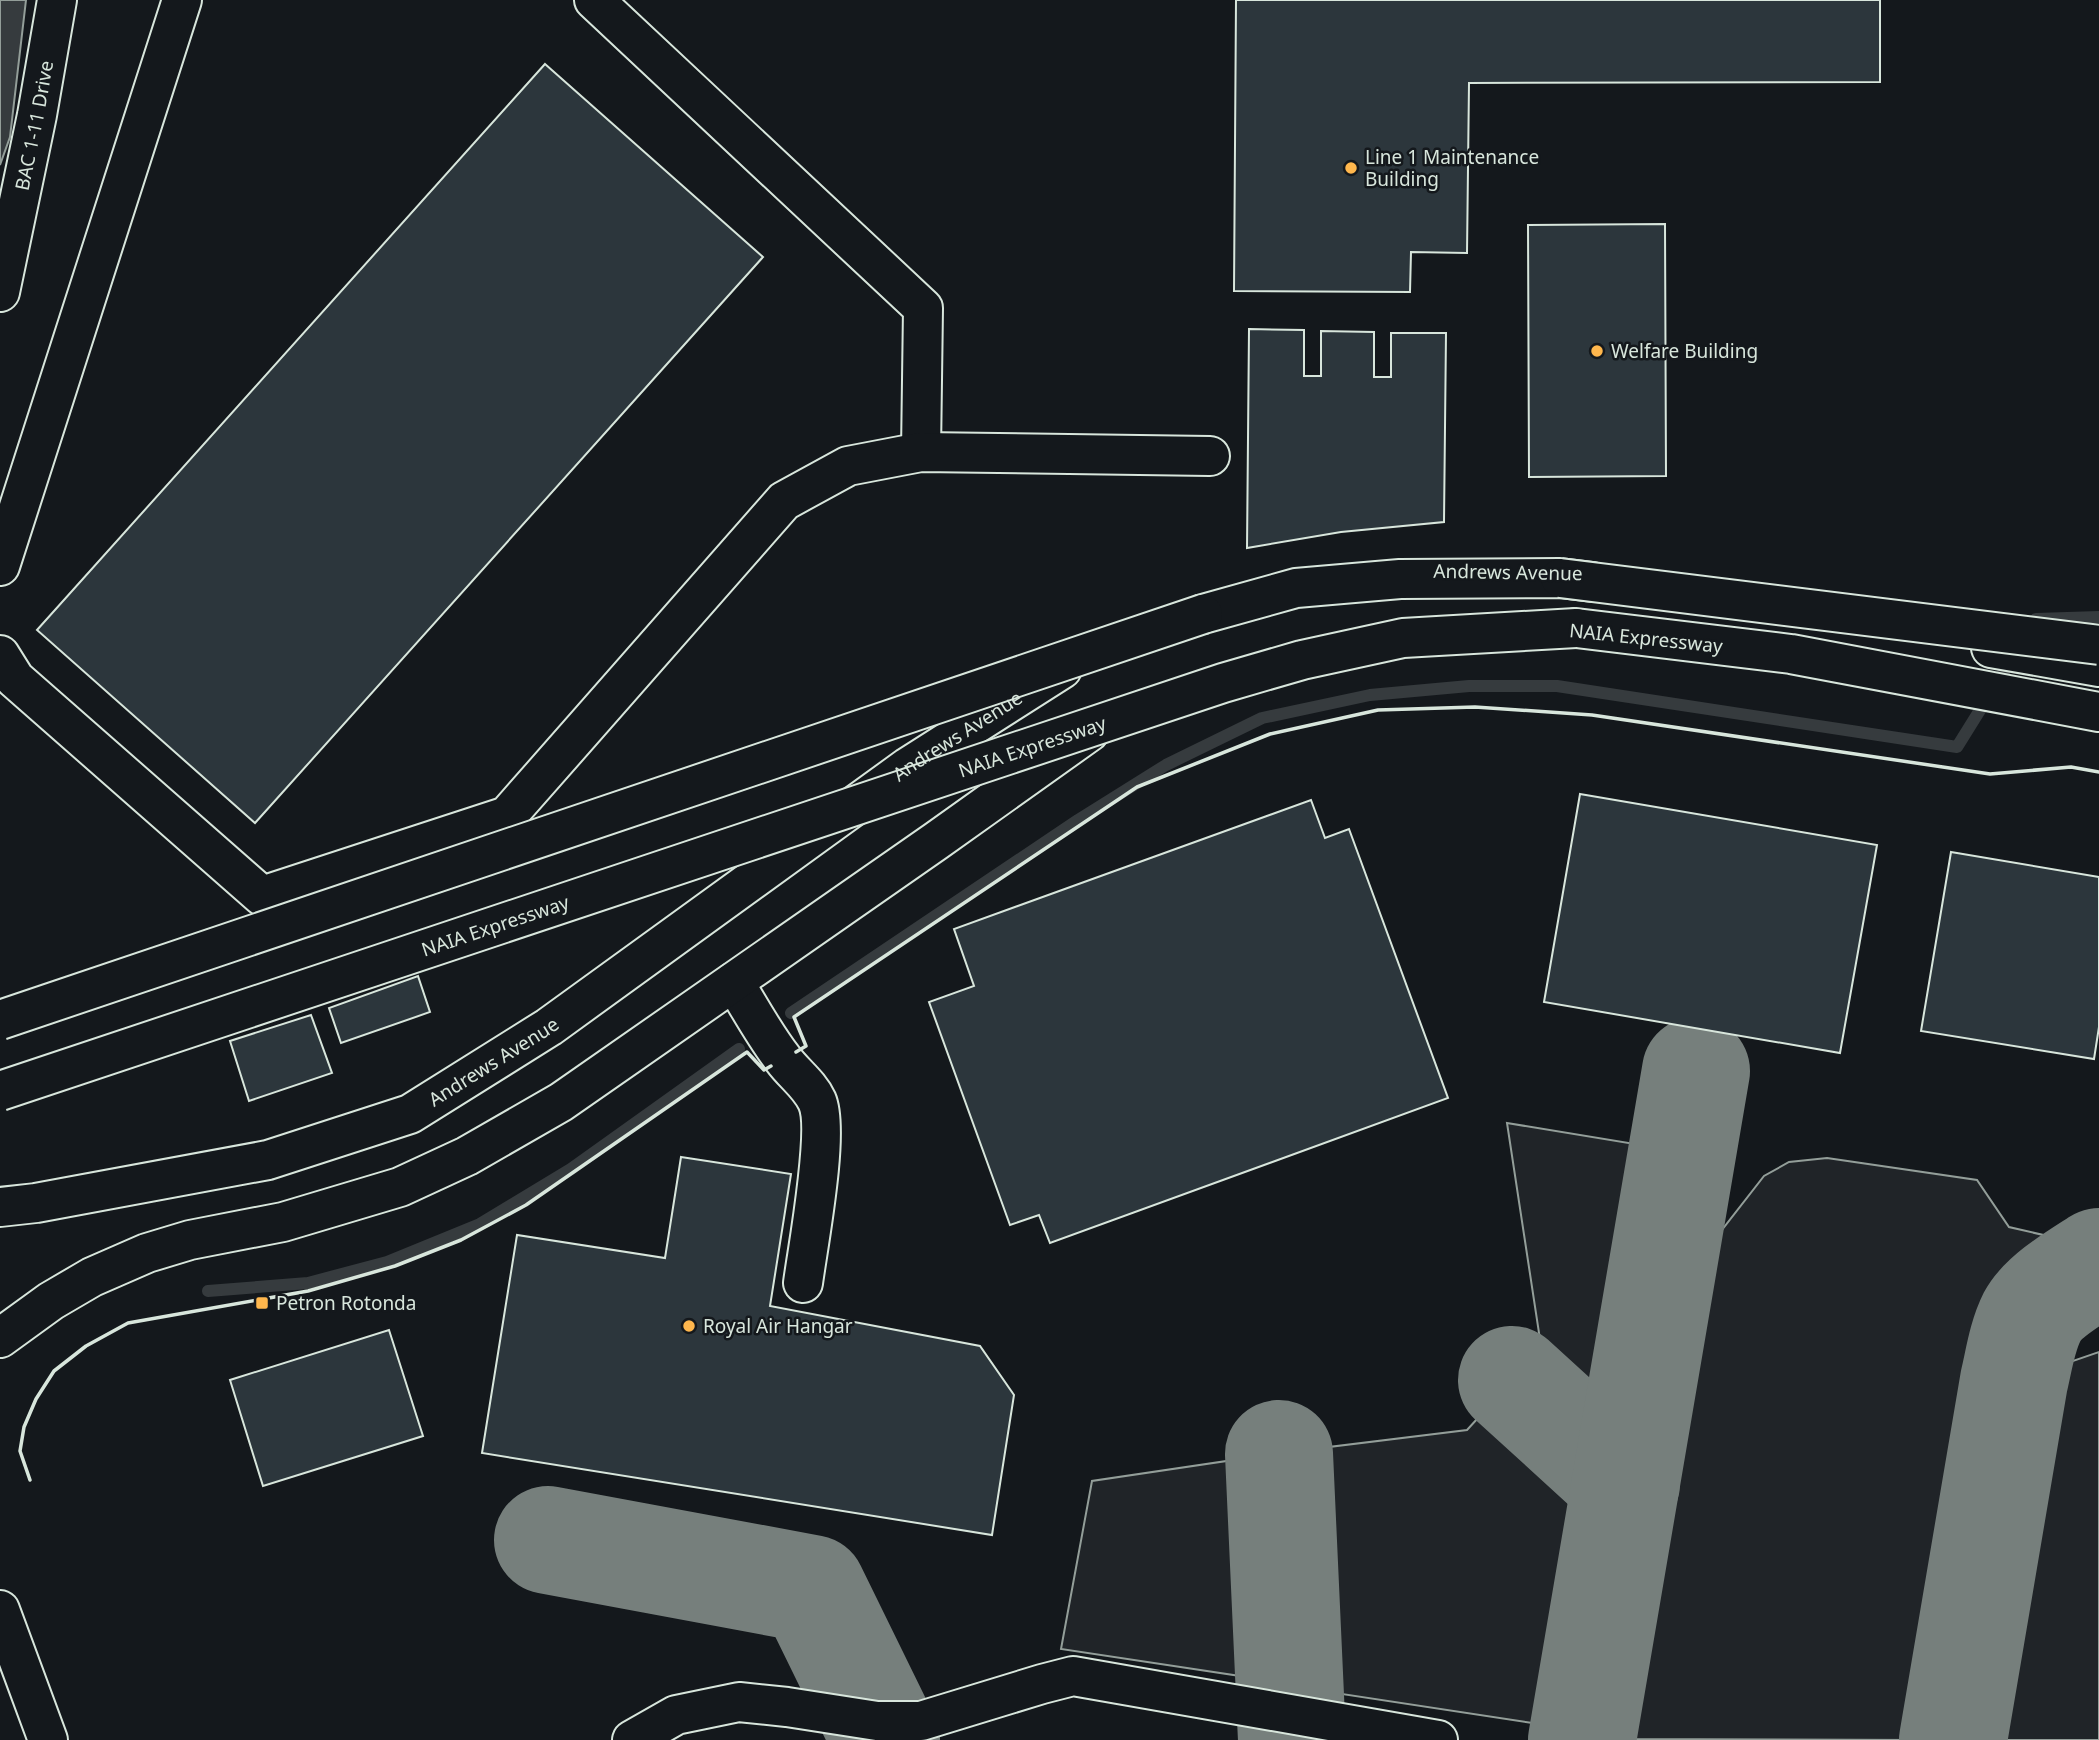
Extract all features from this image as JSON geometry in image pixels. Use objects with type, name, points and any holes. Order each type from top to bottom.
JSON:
[{"type":"main road","name":"BAC 1-11 Drive","points":[[0,292],[37,115],[57,0]]},
{"type":"main road","points":[[0,566],[182,0]]},
{"type":"main road","points":[[594,0],[923,308],[921,452]]},
{"type":"main road","points":[[0,656],[15,679],[262,896],[507,816],[784,501],[848,466],[921,452],[1210,456]]},
{"type":"main road","name":"Andrews Avenue","points":[[0,1207],[36,1203],[268,1160],[410,1114],[549,1027],[908,767],[1060,670],[1084,657],[1222,603],[1296,582],[1380,570],[1580,571],[1797,605],[2000,641]]},
{"type":"main road","points":[[0,1020],[1203,614],[1296,588],[1400,579],[1560,578],[2099,645]]},
{"type":"main road","points":[[1560,578],[1702,598],[2099,667]]},
{"type":"main road","name":"NAIA Expressway","points":[[0,1091],[1223,683],[1302,660],[1403,638],[1576,628],[1791,654],[2099,712]]},
{"type":"main road","points":[[0,1338],[51,1301],[92,1276],[147,1253],[190,1240],[296,1218],[400,1186],[467,1156],[562,1102],[1093,729],[1241,664],[1400,630],[1574,636],[1789,663],[1957,696]]},
{"type":"main road","points":[[2048,651],[2099,660]]},
{"type":"main road","points":[[2028,711],[2099,723]]},
{"type":"main road","points":[[734,982],[783,1059],[806,1084],[818,1103],[821,1126],[819,1158],[803,1283]]},
{"type":"main road","points":[[0,1610],[48,1740]]},
{"type":"main road","points":[[632,1740],[676,1714],[739,1702],[877,1721],[921,1721],[1073,1676],[1438,1740]]},
{"type":"shaded area","points":[[0,0],[26,0],[10,137],[0,165]]},
{"type":"shaded area","points":[[1507,1123],[1647,1146],[1607,1424],[1545,1371],[1540,1358],[1541,1346]]},
{"type":"shaded area","points":[[1827,1158],[1977,1180],[2009,1227],[2082,1244],[2044,1265],[2014,1299],[1994,1347],[1985,1382],[1919,1740],[1617,1739],[1689,1264],[1721,1231],[1764,1176],[1789,1162]]},
{"type":"shaded area","points":[[2099,1352],[2099,1740],[1984,1740],[2042,1385],[2061,1365]]},
{"type":"shaded area","points":[[1489,1406],[1584,1488],[1590,1522],[1559,1727],[1322,1691],[1313,1449],[1467,1430]]},
{"type":"shaded area","points":[[1247,1458],[1260,1679],[1061,1649],[1092,1481]]},
{"type":"building","name":"Line 1 Maintenance Building","points":[[1236,0],[1880,0],[1880,82],[1469,83],[1467,253],[1411,252],[1410,292],[1234,291]]},
{"type":"building","points":[[545,64],[763,257],[255,823],[37,630]]},
{"type":"building","name":"Welfare Building","points":[[1665,224],[1666,476],[1529,477],[1528,225]]},
{"type":"building","points":[[1249,329],[1304,330],[1304,376],[1321,376],[1321,331],[1374,332],[1374,377],[1391,377],[1391,333],[1446,333],[1444,522],[1341,532],[1247,548]]},
{"type":"building","points":[[1580,794],[1877,845],[1840,1053],[1544,1002]]},
{"type":"building","points":[[1311,800],[1325,838],[1349,829],[1448,1098],[1050,1243],[1039,1215],[1010,1225],[929,1002],[974,986],[954,929]]},
{"type":"building","points":[[1951,852],[2099,877],[2099,1027],[2094,1059],[1921,1031]]},
{"type":"building","points":[[418,976],[430,1012],[341,1043],[329,1008]]},
{"type":"building","points":[[311,1015],[332,1073],[249,1101],[230,1041]]},
{"type":"building","name":"Royal Air Hangar","points":[[681,1157],[791,1174],[770,1306],[980,1346],[1014,1395],[992,1535],[482,1453],[517,1235],[665,1258]]},
{"type":"building","points":[[389,1330],[423,1436],[263,1486],[230,1380]]},
{"type":"waterway","points":[[2031,626],[2036,619],[2099,617]]},
{"type":"waterway","points":[[791,1013],[1078,820],[1166,765],[1262,718],[1370,695],[1469,686],[1557,686],[1957,747],[2013,657]]},
{"type":"waterway","points":[[208,1291],[308,1283],[387,1262],[480,1224],[571,1169],[739,1049]]},
{"type":"taxiway","points":[[1582,1740],[1696,1071]]},
{"type":"taxiway","points":[[1953,1740],[2014,1381],[2026,1332],[2032,1317],[2044,1301],[2099,1262]]},
{"type":"taxiway","points":[[1512,1380],[1626,1484]]},
{"type":"taxiway","points":[[1279,1454],[1292,1740]]},
{"type":"taxiway","points":[[548,1540],[812,1589],[886,1740]]},
{"type":"wall","points":[[796,1052],[806,1046],[794,1017],[1137,787],[1270,734],[1378,710],[1475,707],[1592,715],[1990,774],[2071,767],[2099,772]]},
{"type":"wall","points":[[30,1480],[20,1451],[24,1427],[36,1399],[54,1371],[86,1346],[128,1323],[308,1291],[395,1266],[461,1240],[526,1205],[747,1052],[764,1070],[771,1066]]},
{"type":"place","name":"Line 1 Maintenance Building","points":[[1351,168]]},
{"type":"place","name":"Welfare Building","points":[[1597,351]]},
{"type":"place","name":"Petron Rotonda","points":[[262,1303]]},
{"type":"place","name":"Royal Air Hangar","points":[[689,1326]]}]
